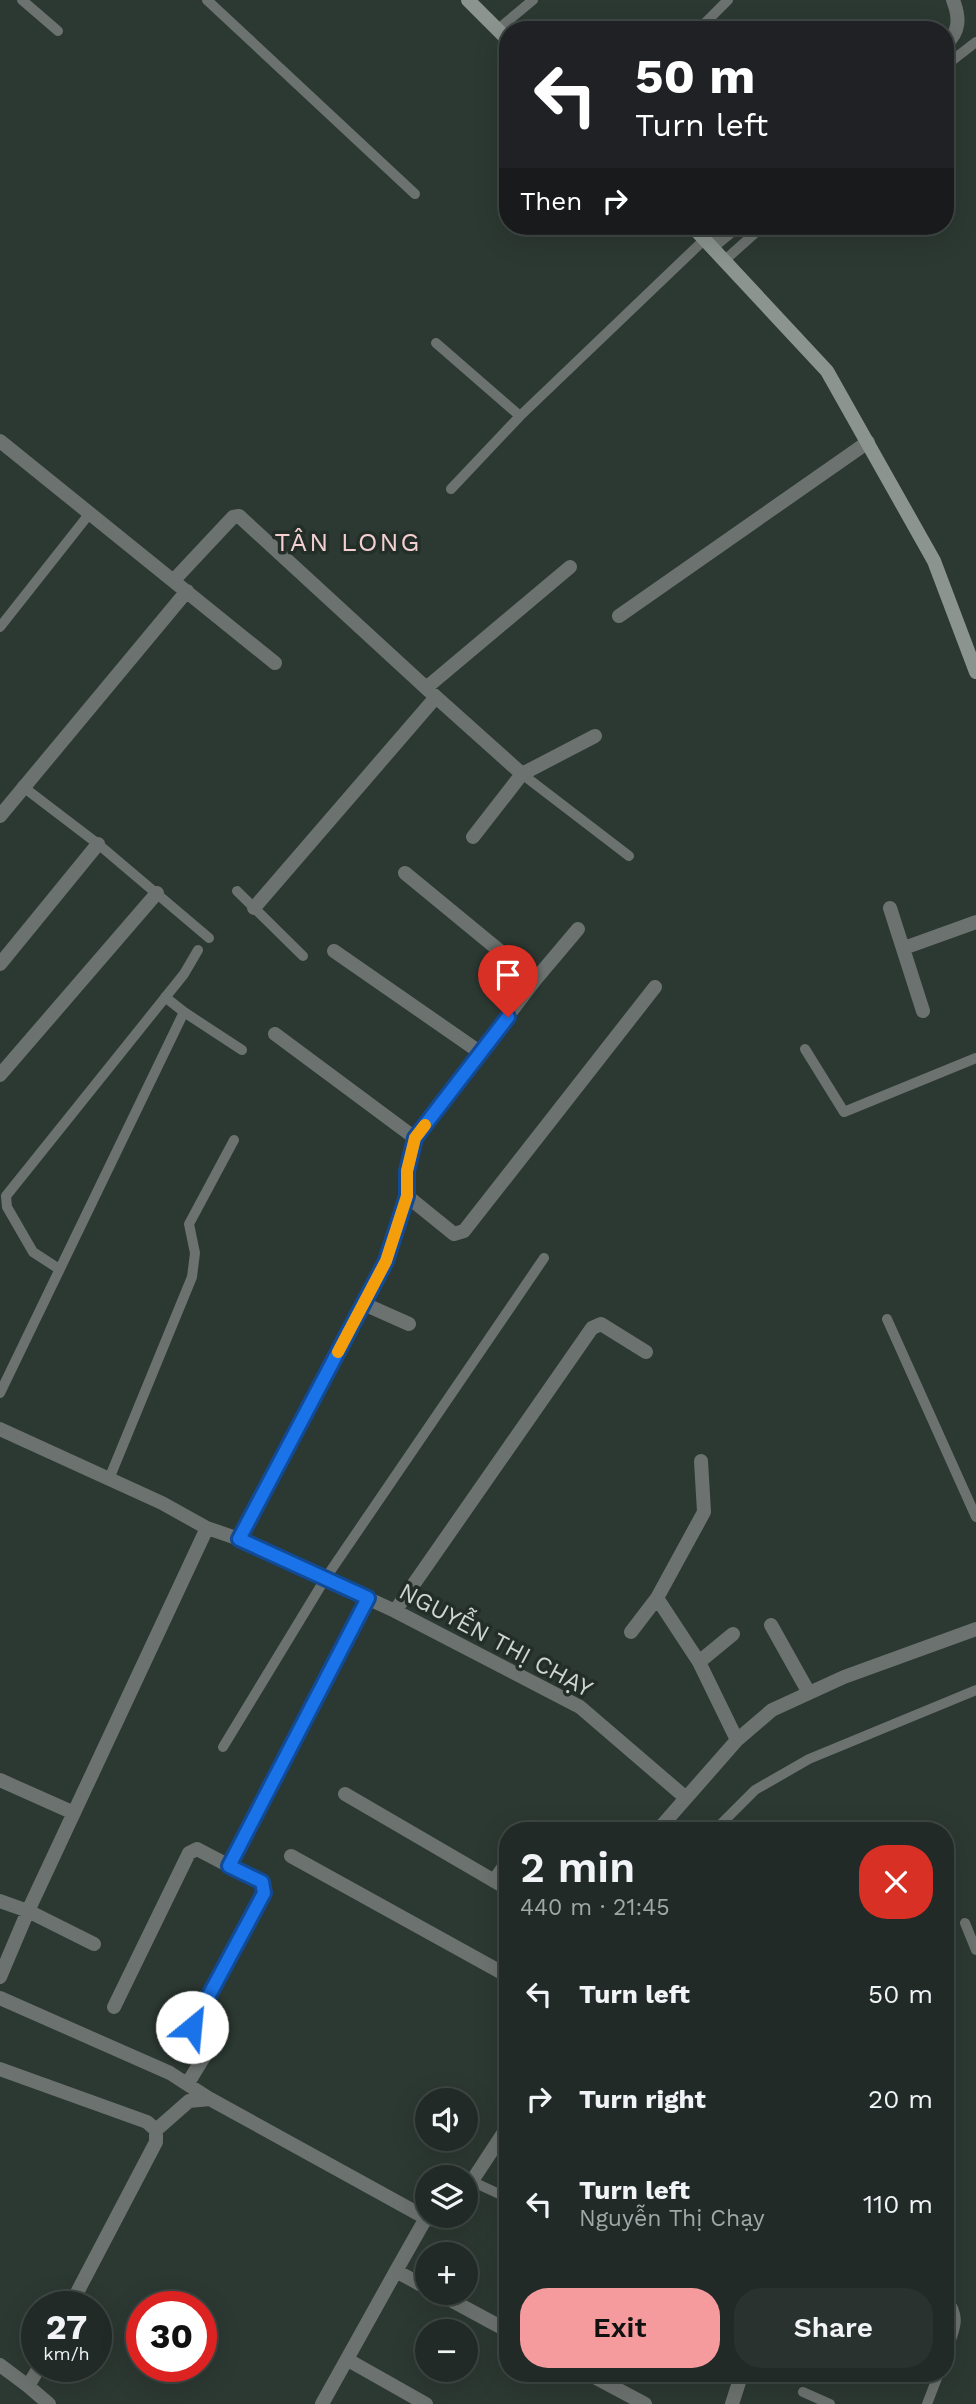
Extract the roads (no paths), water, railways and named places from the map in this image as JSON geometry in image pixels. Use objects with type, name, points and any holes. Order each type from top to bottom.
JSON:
[{"type":"main road","points":[[468,0],[499,31]]},
{"type":"main road","points":[[701,235],[827,370],[934,561],[975,668]]},
{"type":"street","points":[[953,0],[958,13],[958,26],[954,36]]},
{"type":"street","points":[[709,243],[722,235]]},
{"type":"street","points":[[0,441],[275,663]]},
{"type":"street","points":[[619,616],[869,442]]},
{"type":"street","points":[[174,580],[233,517],[239,516],[522,774]]},
{"type":"street","points":[[254,908],[431,692],[570,567]]},
{"type":"street","points":[[0,816],[22,786],[187,591]]},
{"type":"street","points":[[473,837],[522,774],[595,736]]},
{"type":"street","points":[[0,964],[98,844]]},
{"type":"street","points":[[405,873],[535,980]]},
{"type":"street","points":[[0,1075],[157,893]]},
{"type":"street","points":[[890,908],[923,1011]]},
{"type":"street","points":[[904,948],[976,922]]},
{"type":"street","points":[[239,1539],[386,1261],[407,1196],[407,1171],[415,1138],[535,980],[578,929]]},
{"type":"street","points":[[334,951],[481,1053]]},
{"type":"street","points":[[407,1196],[454,1234],[464,1231],[655,986]]},
{"type":"street","points":[[275,1034],[415,1138]]},
{"type":"street","points":[[364,1304],[409,1324]]},
{"type":"street","points":[[395,1611],[592,1328],[601,1324],[646,1352]]},
{"type":"street","name":"NGUYỄN THỊ CHẠY","points":[[0,1429],[162,1503],[207,1528],[239,1539],[368,1598],[580,1707],[686,1798]]},
{"type":"street","points":[[631,1632],[657,1598],[704,1512],[701,1461]]},
{"type":"street","points":[[0,1977],[28,1911],[207,1528]]},
{"type":"street","points":[[229,1866],[368,1598]]},
{"type":"street","points":[[657,1598],[699,1662],[737,1740]]},
{"type":"street","points":[[771,1625],[809,1693]]},
{"type":"street","points":[[665,1822],[737,1740],[772,1710],[809,1693],[976,1629]]},
{"type":"street","points":[[699,1662],[733,1634]]},
{"type":"street","points":[[0,1780],[74,1813]]},
{"type":"street","points":[[345,1794],[499,1884]]},
{"type":"street","points":[[114,2007],[189,1853],[197,1849],[262,1882],[264,1893],[192,2027]]},
{"type":"street","points":[[291,1856],[499,1971]]},
{"type":"street","points":[[494,1881],[499,1874]]},
{"type":"street","points":[[0,1901],[28,1911],[94,1944]]},
{"type":"street","points":[[0,1998],[188,2083],[210,2099],[415,2212]]},
{"type":"street","points":[[188,2083],[208,2050]]},
{"type":"street","points":[[0,2069],[147,2122],[156,2130]]},
{"type":"street","points":[[79,2291],[156,2142],[156,2130],[188,2101],[210,2099]]},
{"type":"street","points":[[478,2170],[499,2139]]},
{"type":"street","points":[[322,2404],[420,2228]]},
{"type":"street","points":[[396,2271],[415,2281]]},
{"type":"street","points":[[460,2305],[499,2326]]},
{"type":"street","points":[[348,2360],[426,2404]]},
{"type":"street","points":[[0,2365],[49,2404]]},
{"type":"street","points":[[28,2386],[30,2382]]},
{"type":"street","points":[[604,2382],[645,2404]]},
{"type":"street","points":[[732,2404],[736,2382]]},
{"type":"lane","points":[[22,0],[58,31]]},
{"type":"lane","points":[[207,0],[415,194]]},
{"type":"lane","points":[[515,21],[533,0]]},
{"type":"lane","points":[[707,21],[728,0]]},
{"type":"lane","points":[[954,60],[974,47]]},
{"type":"lane","points":[[725,260],[753,235]]},
{"type":"lane","points":[[451,489],[520,416],[709,243]]},
{"type":"lane","points":[[436,343],[520,416]]},
{"type":"lane","points":[[0,627],[90,513]]},
{"type":"lane","points":[[522,774],[629,856]]},
{"type":"lane","points":[[22,786],[98,844],[209,938]]},
{"type":"lane","points":[[237,891],[303,957]]},
{"type":"lane","points":[[59,1269],[33,1252],[7,1207],[6,1196],[184,974],[198,950]]},
{"type":"lane","points":[[165,997],[242,1050]]},
{"type":"lane","points":[[0,1393],[184,1012]]},
{"type":"lane","points":[[805,1049],[844,1112],[976,1058]]},
{"type":"lane","points":[[109,1479],[192,1277],[195,1253],[189,1224],[234,1140]]},
{"type":"lane","points":[[223,1747],[325,1579],[544,1258]]},
{"type":"lane","points":[[887,1319],[976,1517]]},
{"type":"lane","points":[[723,1822],[755,1790],[809,1759],[976,1690]]},
{"type":"lane","points":[[965,1923],[976,1950]]},
{"type":"lane","points":[[478,2188],[499,2195]]},
{"type":"lane","points":[[954,2308],[958,2321],[954,2332]]},
{"type":"lane","points":[[927,2404],[936,2382]]},
{"type":"lane","points":[[803,2392],[830,2404]]},
{"type":"district","name":"TÂN LONG","points":[[348,542]]}]
